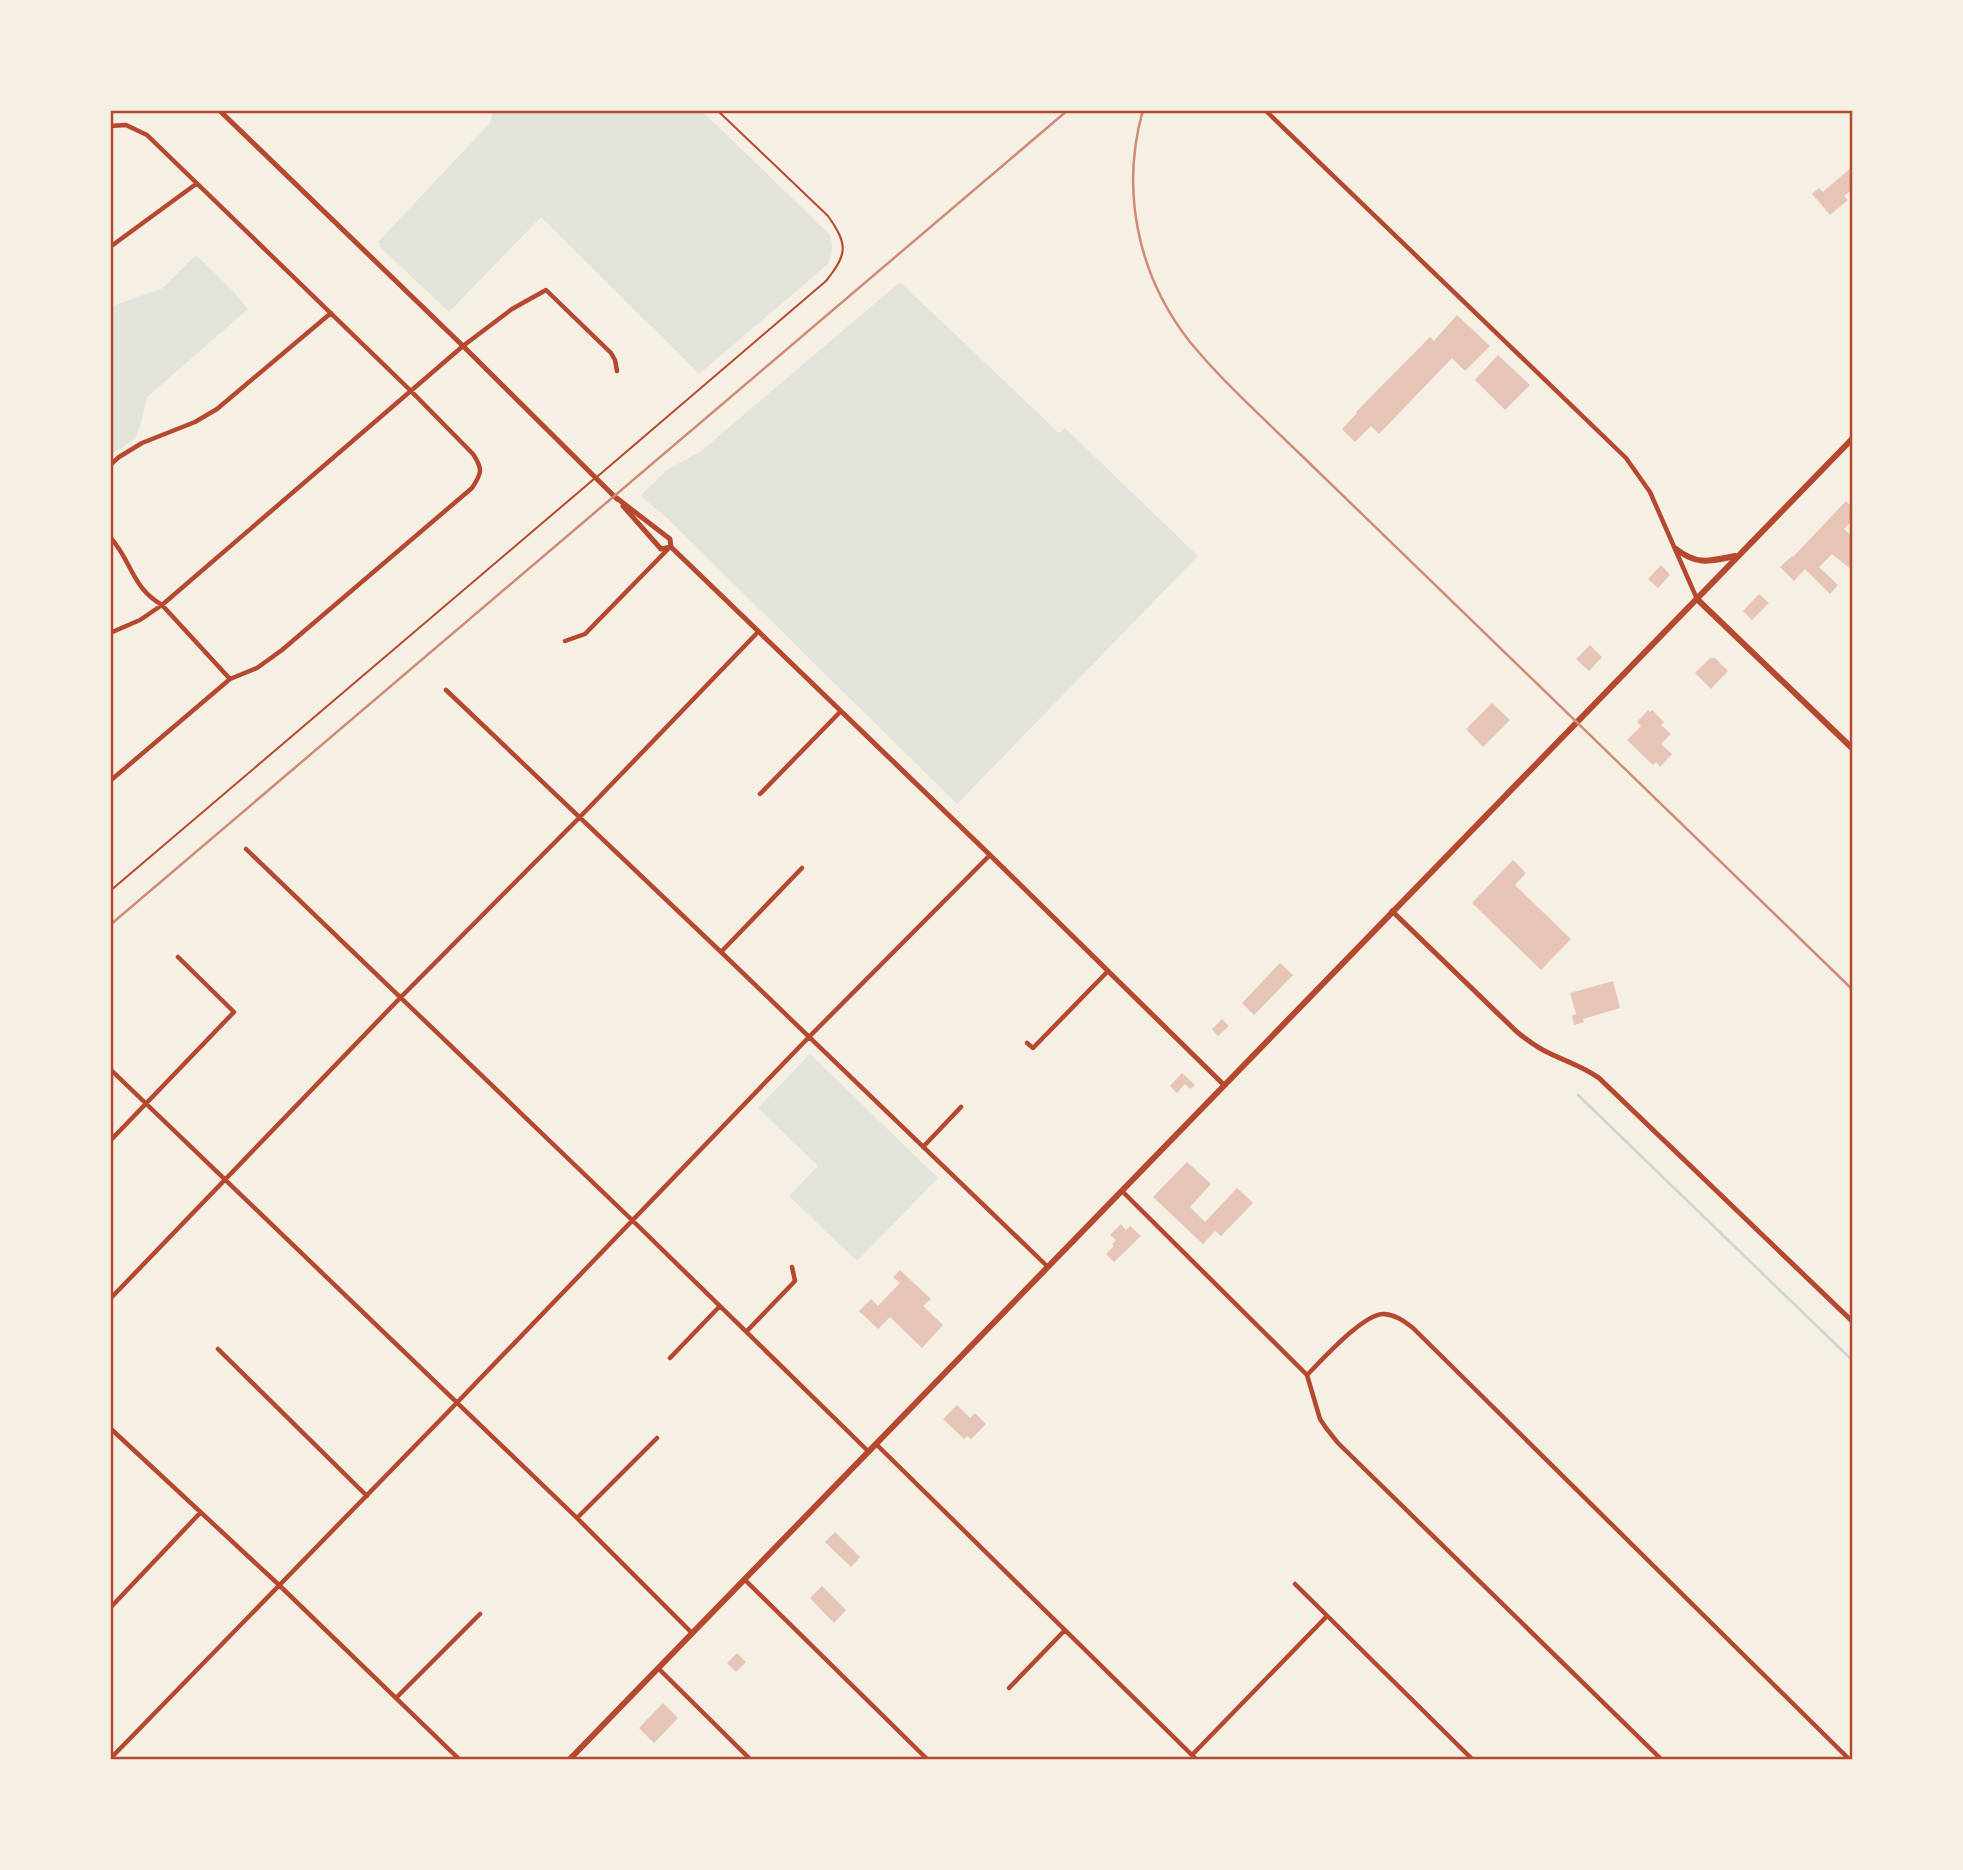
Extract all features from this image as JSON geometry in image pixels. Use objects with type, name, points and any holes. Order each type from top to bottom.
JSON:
[{"type":"main road","points":[[569,1760],[1853,438]]},
{"type":"main road","points":[[1676,549],[1695,561],[1705,562],[1737,556]]},
{"type":"main road","points":[[1697,599],[1853,749]]},
{"type":"street","points":[[219,110],[596,478],[661,549],[671,547]]},
{"type":"street","points":[[1265,110],[1626,458],[1650,492],[1697,599]]},
{"type":"street","points":[[110,126],[126,125],[147,135],[473,454],[480,463],[481,475],[472,488],[282,650],[257,668],[230,679],[110,781]]},
{"type":"street","points":[[110,247],[197,184]]},
{"type":"street","points":[[110,633],[140,620],[162,605],[463,346],[512,309],[546,290],[611,353],[617,371]]},
{"type":"street","points":[[110,465],[142,443],[195,422],[217,409],[331,313]]},
{"type":"street","points":[[614,496],[670,539],[671,547],[1224,1085]]},
{"type":"street","points":[[110,537],[120,547],[138,585],[149,597],[162,605],[230,679]]},
{"type":"street","points":[[565,641],[585,634],[671,547]]},
{"type":"street","points":[[110,1299],[758,632]]},
{"type":"street","points":[[446,690],[1048,1267]]},
{"type":"street","points":[[760,794],[840,712]]},
{"type":"street","points":[[246,849],[869,1452]]},
{"type":"street","points":[[110,1759],[809,1037],[990,855]]},
{"type":"street","points":[[721,952],[802,868]]},
{"type":"street","points":[[1392,911],[1517,1032],[1550,1054],[1581,1066],[1599,1078],[1853,1322]]},
{"type":"street","points":[[110,1140],[234,1012],[178,957]]},
{"type":"street","points":[[1027,1043],[1033,1048],[1108,971]]},
{"type":"street","points":[[110,1069],[577,1518],[692,1633]]},
{"type":"street","points":[[923,1147],[961,1107]]},
{"type":"street","points":[[1122,1191],[1307,1375],[1320,1419],[1338,1443],[1662,1760]]},
{"type":"street","points":[[747,1331],[795,1281],[792,1267]]},
{"type":"street","points":[[670,1358],[720,1306]]},
{"type":"street","points":[[1307,1375],[1370,1317],[1384,1314],[1400,1318],[1850,1760]]},
{"type":"street","points":[[218,1349],[367,1496]]},
{"type":"street","points":[[110,1428],[278,1584],[460,1760]]},
{"type":"street","points":[[577,1518],[657,1438]]},
{"type":"street","points":[[876,1444],[1197,1760]]},
{"type":"street","points":[[110,1608],[200,1513]]},
{"type":"street","points":[[744,1579],[928,1760]]},
{"type":"street","points":[[1295,1584],[1474,1760]]},
{"type":"street","points":[[396,1698],[480,1614]]},
{"type":"street","points":[[1192,1755],[1327,1616]]},
{"type":"street","points":[[1009,1688],[1065,1630]]},
{"type":"street","points":[[658,1668],[751,1760]]},
{"type":"street","points":[[575,1753],[582,1760]]},
{"type":"lane","points":[[110,891],[826,281],[838,267],[843,251],[841,234],[828,216],[717,110]]},
{"type":"shaded area","points":[[493,110],[701,110],[830,235],[832,250],[828,264],[699,374],[541,217],[449,312],[379,246],[378,242],[490,123]]},
{"type":"shaded area","points":[[196,255],[248,309],[147,397],[135,439],[110,455],[110,307],[163,288]]},
{"type":"shaded area","points":[[900,282],[1059,433],[1065,428],[1198,556],[957,804],[641,495],[668,469],[700,452]]},
{"type":"shaded area","points":[[810,1054],[938,1178],[857,1261],[789,1196],[818,1166],[758,1108]]},
{"type":"building","points":[[1853,166],[1853,189],[1844,196],[1848,200],[1830,215],[1812,194],[1819,188],[1823,192]]},
{"type":"building","points":[[1457,315],[1490,346],[1465,371],[1452,358],[1379,434],[1371,426],[1355,442],[1342,429],[1430,337],[1434,341]]},
{"type":"building","points":[[1498,355],[1530,385],[1505,410],[1475,380]]},
{"type":"building","points":[[1846,501],[1853,508],[1853,520],[1844,529],[1853,537],[1853,571],[1832,554],[1819,567],[1838,585],[1830,594],[1805,569],[1794,581],[1780,567],[1793,557]]},
{"type":"building","points":[[1661,565],[1670,575],[1658,588],[1648,579]]},
{"type":"building","points":[[1759,594],[1769,603],[1752,620],[1743,611]]},
{"type":"building","points":[[1590,645],[1602,657],[1589,671],[1576,659]]},
{"type":"building","points":[[1710,658],[1715,658],[1728,671],[1711,689],[1695,673]]},
{"type":"building","points":[[1492,703],[1510,720],[1483,747],[1466,729]]},
{"type":"building","points":[[1648,710],[1652,710],[1664,722],[1661,725],[1671,734],[1661,744],[1672,754],[1660,767],[1656,762],[1653,765],[1627,740],[1641,726],[1637,722]]},
{"type":"building","points":[[1513,860],[1526,873],[1515,885],[1571,939],[1541,970],[1472,903]]},
{"type":"building","points":[[1280,963],[1293,975],[1254,1015],[1242,1003]]},
{"type":"building","points":[[1613,981],[1620,1008],[1583,1019],[1584,1022],[1574,1025],[1572,1016],[1576,1014],[1570,993]]},
{"type":"building","points":[[1222,1019],[1229,1026],[1218,1036],[1212,1029]]},
{"type":"building","points":[[1182,1073],[1195,1085],[1190,1089],[1185,1084],[1177,1093],[1170,1086]]},
{"type":"building","points":[[1187,1162],[1211,1184],[1190,1207],[1205,1222],[1237,1188],[1253,1203],[1221,1236],[1215,1231],[1203,1244],[1153,1197]]},
{"type":"building","points":[[1121,1224],[1126,1230],[1130,1226],[1141,1236],[1114,1262],[1106,1254],[1116,1240],[1110,1235]]},
{"type":"building","points":[[900,1270],[931,1299],[923,1306],[943,1325],[922,1348],[890,1317],[878,1329],[859,1311],[871,1299],[878,1306],[900,1283],[893,1277]]},
{"type":"building","points":[[957,1405],[970,1418],[975,1413],[986,1424],[971,1439],[967,1436],[964,1439],[943,1419]]},
{"type":"building","points":[[835,1532],[860,1557],[851,1567],[825,1542]]},
{"type":"building","points":[[822,1586],[846,1610],[834,1623],[810,1598]]},
{"type":"building","points":[[737,1653],[746,1662],[736,1672],[727,1663]]},
{"type":"building","points":[[663,1703],[678,1718],[654,1743],[639,1728]]},
{"type":"waterway","points":[[1578,1095],[1853,1361]]},
{"type":"railway","points":[[110,925],[1068,110]]},
{"type":"railway","points":[[1143,110],[1133,171],[1138,232],[1157,289],[1190,342],[1243,399],[1853,990]]}]
